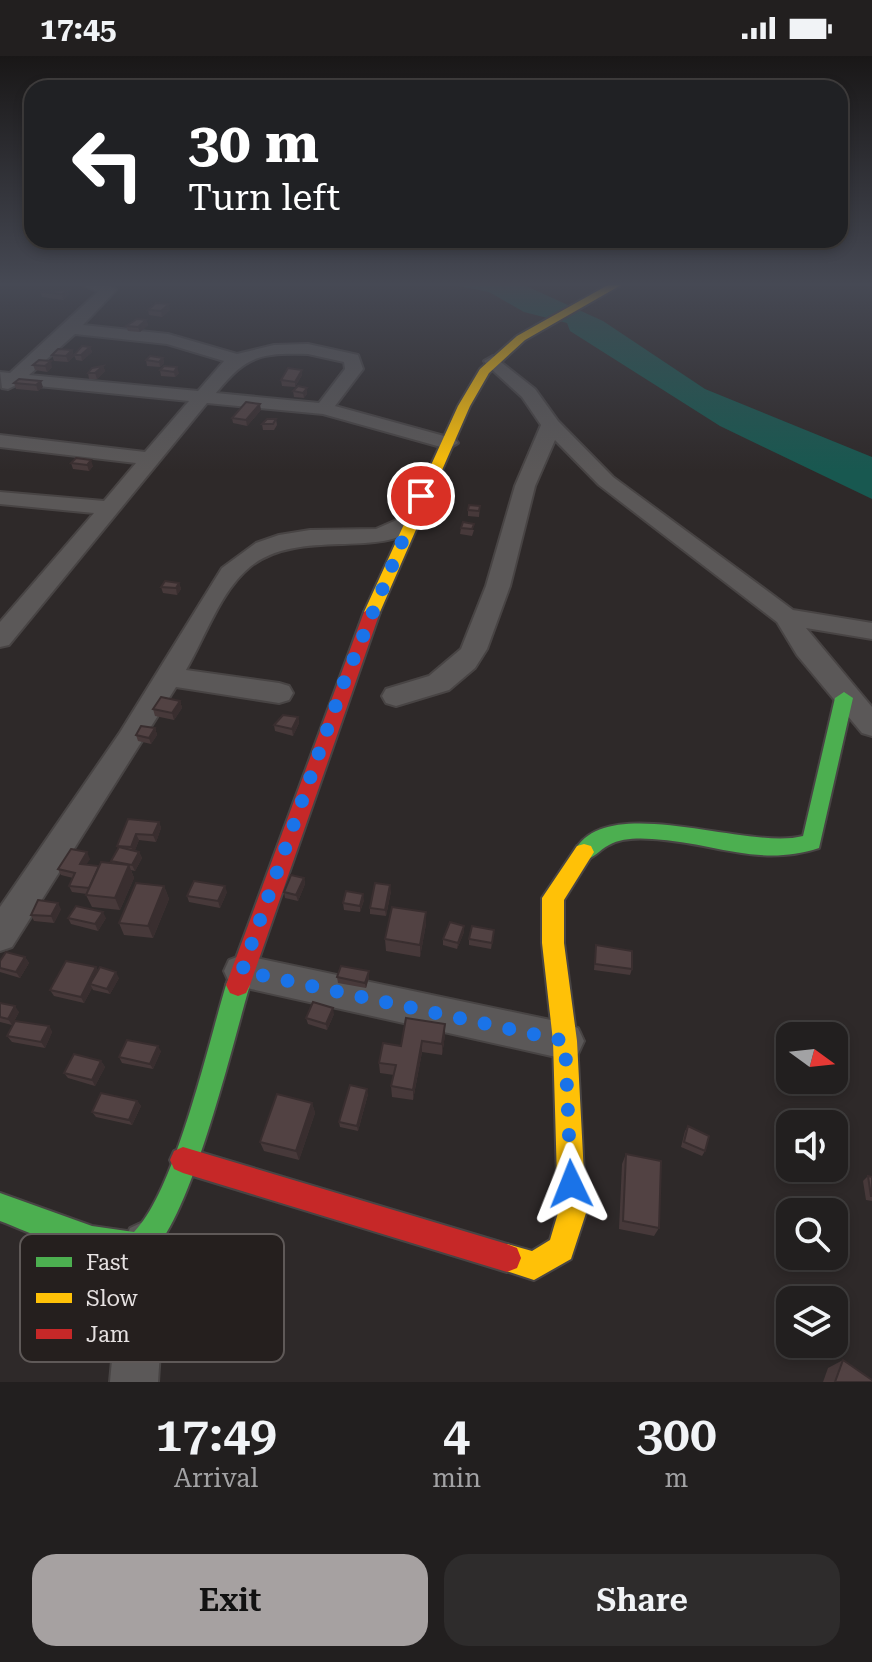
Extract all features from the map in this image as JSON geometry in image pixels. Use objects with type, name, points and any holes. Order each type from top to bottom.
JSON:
[{"type":"street","points":[[0,391],[8,377],[48,347]]},
{"type":"street","points":[[195,347],[237,359],[299,350],[352,359],[354,369],[324,409]]},
{"type":"street","points":[[152,1234],[161,1223],[183,1160],[242,971],[344,682],[408,522],[465,405],[493,361],[512,347]]},
{"type":"street","points":[[0,639],[237,359]]},
{"type":"street","points":[[493,361],[529,393],[551,425],[646,514],[786,617],[844,698],[872,726]]},
{"type":"street","points":[[8,377],[324,409],[448,443]]},
{"type":"street","points":[[396,696],[439,683],[466,662],[474,649],[498,586],[525,486],[551,425]]},
{"type":"street","points":[[0,441],[150,459]]},
{"type":"street","points":[[4,502],[111,508]]},
{"type":"street","points":[[0,936],[169,677],[224,582],[261,548],[290,537],[339,534],[379,538],[397,533],[408,522]]},
{"type":"street","points":[[786,617],[872,631]]},
{"type":"street","points":[[169,677],[279,693]]},
{"type":"street","points":[[183,1160],[534,1266],[561,1249],[572,1213],[565,1041],[553,943],[553,898],[572,866],[591,844],[623,833],[655,830],[781,849],[812,842],[819,823],[844,698]]},
{"type":"street","points":[[242,971],[565,1041]]},
{"type":"street","points":[[0,1207],[80,1234]]},
{"type":"street","points":[[134,1382],[136,1362]]},
{"type":"shaded area","points":[[595,347],[642,347],[705,389],[872,457],[872,499],[720,426]]},
{"type":"building","points":[[81,347],[90,347],[81,355],[74,355]]},
{"type":"building","points":[[58,349],[72,350],[66,356],[52,355]]},
{"type":"building","points":[[150,356],[163,358],[159,362],[146,360]]},
{"type":"building","points":[[39,360],[51,361],[45,366],[33,365]]},
{"type":"building","points":[[103,366],[95,373],[88,373],[92,368]]},
{"type":"building","points":[[164,366],[177,367],[174,372],[160,370]]},
{"type":"building","points":[[288,368],[302,370],[295,382],[281,380]]},
{"type":"building","points":[[19,379],[41,381],[36,385],[14,383]]},
{"type":"building","points":[[298,386],[307,388],[303,393],[293,391]]},
{"type":"building","points":[[246,402],[260,404],[246,420],[232,418]]},
{"type":"building","points":[[267,419],[276,419],[273,424],[262,424]]},
{"type":"building","points":[[76,458],[91,460],[87,465],[71,463]]},
{"type":"building","points":[[469,505],[480,506],[479,511],[468,510]]},
{"type":"building","points":[[463,522],[474,524],[472,529],[461,528]]},
{"type":"building","points":[[165,581],[179,583],[176,588],[161,587]]},
{"type":"building","points":[[161,697],[180,701],[172,713],[153,709]]},
{"type":"building","points":[[283,715],[298,717],[292,729],[274,725]]},
{"type":"building","points":[[141,726],[155,728],[149,738],[136,735]]},
{"type":"building","points":[[128,819],[159,822],[153,835],[136,834],[131,847],[117,846]]},
{"type":"building","points":[[119,847],[139,852],[132,865],[111,861]]},
{"type":"building","points":[[71,849],[87,852],[80,864],[99,866],[89,888],[69,886],[75,873],[58,869]]},
{"type":"building","points":[[101,862],[129,865],[115,898],[86,895]]},
{"type":"building","points":[[291,875],[304,878],[296,895],[284,892]]},
{"type":"building","points":[[194,881],[225,886],[218,901],[187,896]]},
{"type":"building","points":[[136,883],[164,886],[148,926],[119,923]]},
{"type":"building","points":[[375,883],[390,885],[385,910],[370,908]]},
{"type":"building","points":[[346,891],[363,894],[360,906],[343,903]]},
{"type":"building","points":[[38,900],[58,903],[51,916],[31,915]]},
{"type":"building","points":[[76,906],[103,912],[95,924],[68,918]]},
{"type":"building","points":[[392,907],[426,912],[420,945],[385,939]]},
{"type":"building","points":[[450,922],[464,926],[458,943],[443,939]]},
{"type":"building","points":[[472,926],[494,930],[492,943],[469,939]]},
{"type":"building","points":[[596,945],[632,951],[632,969],[595,964]]},
{"type":"building","points":[[6,952],[25,957],[16,972],[0,968],[0,961]]},
{"type":"building","points":[[66,961],[96,967],[81,997],[50,990]]},
{"type":"building","points":[[341,966],[369,971],[365,983],[337,977]]},
{"type":"building","points":[[100,967],[116,972],[107,989],[90,984]]},
{"type":"building","points":[[313,1002],[333,1008],[326,1024],[306,1018]]},
{"type":"building","points":[[0,1003],[15,1006],[8,1019],[0,1017]]},
{"type":"building","points":[[406,1018],[445,1024],[442,1044],[422,1041],[413,1090],[391,1086],[396,1065],[379,1063],[383,1043],[401,1046]]},
{"type":"building","points":[[15,1021],[49,1026],[41,1042],[7,1036]]},
{"type":"building","points":[[127,1040],[158,1046],[150,1064],[119,1057]]},
{"type":"building","points":[[74,1054],[101,1061],[92,1080],[64,1073]]},
{"type":"building","points":[[350,1085],[367,1089],[357,1126],[339,1122]]},
{"type":"building","points":[[101,1093],[137,1101],[129,1120],[92,1112]]},
{"type":"building","points":[[277,1094],[312,1103],[296,1151],[260,1142]]},
{"type":"building","points":[[688,1126],[709,1136],[705,1151],[684,1142]]},
{"type":"building","points":[[626,1154],[661,1161],[659,1228],[623,1221]]},
{"type":"building","points":[[868,1176],[872,1177],[872,1196],[871,1196]]},
{"type":"building","points":[[843,1360],[872,1380],[872,1382],[835,1382]]},
{"type":"traffic: fast","points":[[584,852],[602,838],[625,832],[679,834],[760,848],[782,849],[812,842],[844,698]]},
{"type":"traffic: fast","points":[[151,1234],[182,1168],[238,985]]},
{"type":"traffic: fast","points":[[0,1207],[74,1234]]},
{"type":"traffic: slow","points":[[372,612],[464,406],[484,371],[511,347]]},
{"type":"traffic: slow","points":[[507,1258],[534,1266],[561,1249],[572,1213],[565,1041],[553,943],[553,898],[584,852]]},
{"type":"traffic: jam","points":[[238,985],[372,612]]},
{"type":"traffic: jam","points":[[183,1160],[507,1258]]},
{"type":"route","points":[[421,496],[344,682],[242,971],[565,1041],[571,1184]]}]
